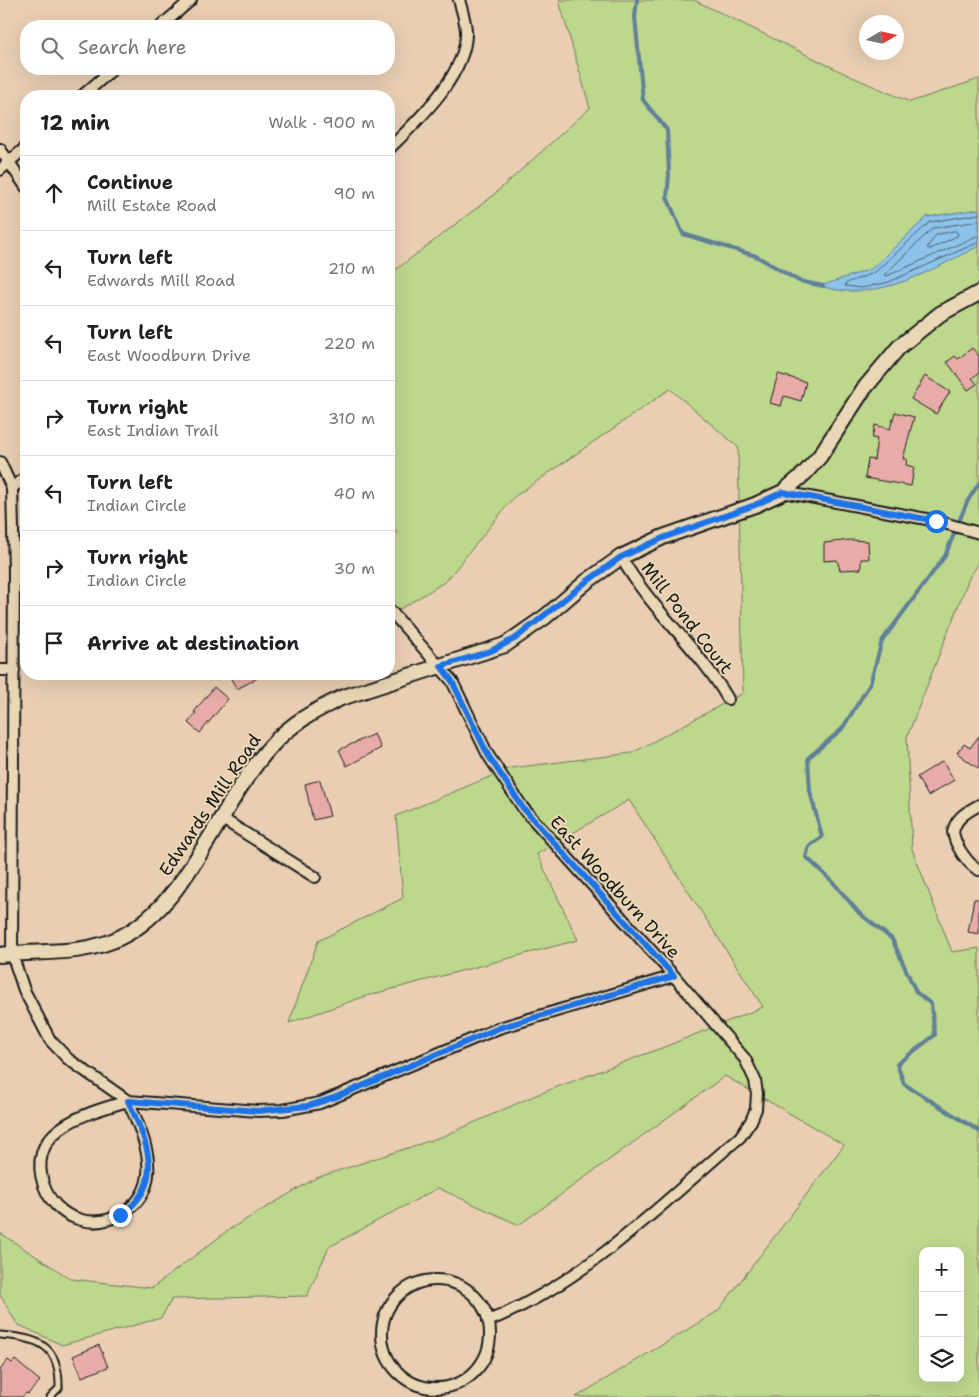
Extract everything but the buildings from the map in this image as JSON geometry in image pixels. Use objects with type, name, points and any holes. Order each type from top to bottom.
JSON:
[{"type":"street","points":[[168,20],[191,0]]},
{"type":"street","points":[[395,142],[432,102],[458,66],[463,54],[466,30],[459,0]]},
{"type":"street","points":[[89,90],[106,75]]},
{"type":"street","points":[[0,149],[20,178]]},
{"type":"street","points":[[0,170],[20,153]]},
{"type":"street","name":"Edwards Mill Road","points":[[6,955],[87,948],[118,938],[133,930],[165,903],[264,754],[283,734],[304,718],[341,698],[491,651],[516,638],[586,582],[621,557],[663,538],[755,505],[783,492],[805,473],[820,456],[863,390],[899,347],[940,314],[979,293]]},
{"type":"street","points":[[0,462],[12,488],[14,670],[6,955],[50,1040],[68,1058],[128,1101],[142,1131],[147,1150],[149,1178],[144,1192],[127,1210],[111,1219],[91,1222],[70,1216],[54,1203],[44,1184],[41,1164],[47,1144],[57,1130],[80,1116],[128,1101],[258,1111],[308,1106],[336,1097],[499,1028],[674,976]]},
{"type":"street","points":[[12,488],[20,482]]},
{"type":"street","points":[[783,492],[936,521],[976,532]]},
{"type":"street","name":"Mill Pond Court","points":[[621,557],[632,576],[706,664],[728,699]]},
{"type":"street","name":"East Woodburn Drive","points":[[395,616],[441,666],[452,681],[488,755],[523,808],[674,976],[750,1067],[757,1094],[756,1109],[752,1121],[740,1137],[584,1269],[520,1308],[488,1321]]},
{"type":"street","points":[[0,670],[14,670]]},
{"type":"street","points":[[979,806],[962,815],[957,820],[953,832],[961,850],[972,866],[979,870]]},
{"type":"street","points":[[221,818],[315,877]]},
{"type":"street","points":[[434,1280],[458,1284],[477,1299],[488,1321],[489,1345],[479,1367],[465,1379],[449,1386],[425,1387],[403,1377],[388,1358],[384,1347],[382,1335],[387,1312],[401,1292],[422,1281],[434,1280]]},
{"type":"lane","points":[[0,1335],[26,1337],[43,1345],[54,1356],[59,1374],[59,1388],[50,1397]]},
{"type":"green space","points":[[559,0],[694,0],[850,76],[910,102],[979,79],[979,563],[969,578],[907,737],[912,849],[952,952],[979,948],[979,1397],[576,1397],[718,1311],[844,1145],[725,1076],[519,1225],[438,1188],[329,1247],[307,1296],[172,1299],[161,1318],[62,1345],[17,1324],[0,1295],[0,1233],[71,1279],[152,1288],[230,1229],[316,1178],[444,1136],[536,1095],[664,1047],[763,1007],[629,800],[537,854],[578,940],[366,996],[289,1023],[318,941],[403,898],[396,816],[511,768],[632,753],[743,693],[738,447],[670,389],[514,497],[446,581],[395,612],[395,534],[397,532],[395,529],[395,270],[490,198],[590,108]]},
{"type":"water","points":[[979,209],[979,246],[941,265],[902,282],[882,288],[861,291],[820,286],[871,269],[927,217]]},
{"type":"waterway","points":[[637,0],[635,17],[643,100],[667,130],[669,175],[667,197],[683,234],[756,256],[799,281],[823,286]]},
{"type":"waterway","points":[[979,483],[967,502],[945,556],[882,641],[870,684],[842,729],[808,758],[810,791],[822,837],[809,846],[806,857],[832,881],[859,913],[892,939],[916,992],[931,1004],[935,1035],[897,1064],[904,1084],[979,1131]]},
{"type":"route","points":[[120,1215],[139,1200],[149,1178],[149,1160],[142,1131],[128,1101],[258,1111],[284,1110],[308,1106],[336,1097],[443,1050],[499,1028],[640,988],[674,976],[523,808],[502,779],[488,755],[475,732],[452,681],[441,666],[505,645],[545,617],[586,582],[621,557],[663,538],[755,505],[783,492],[936,521]]}]
